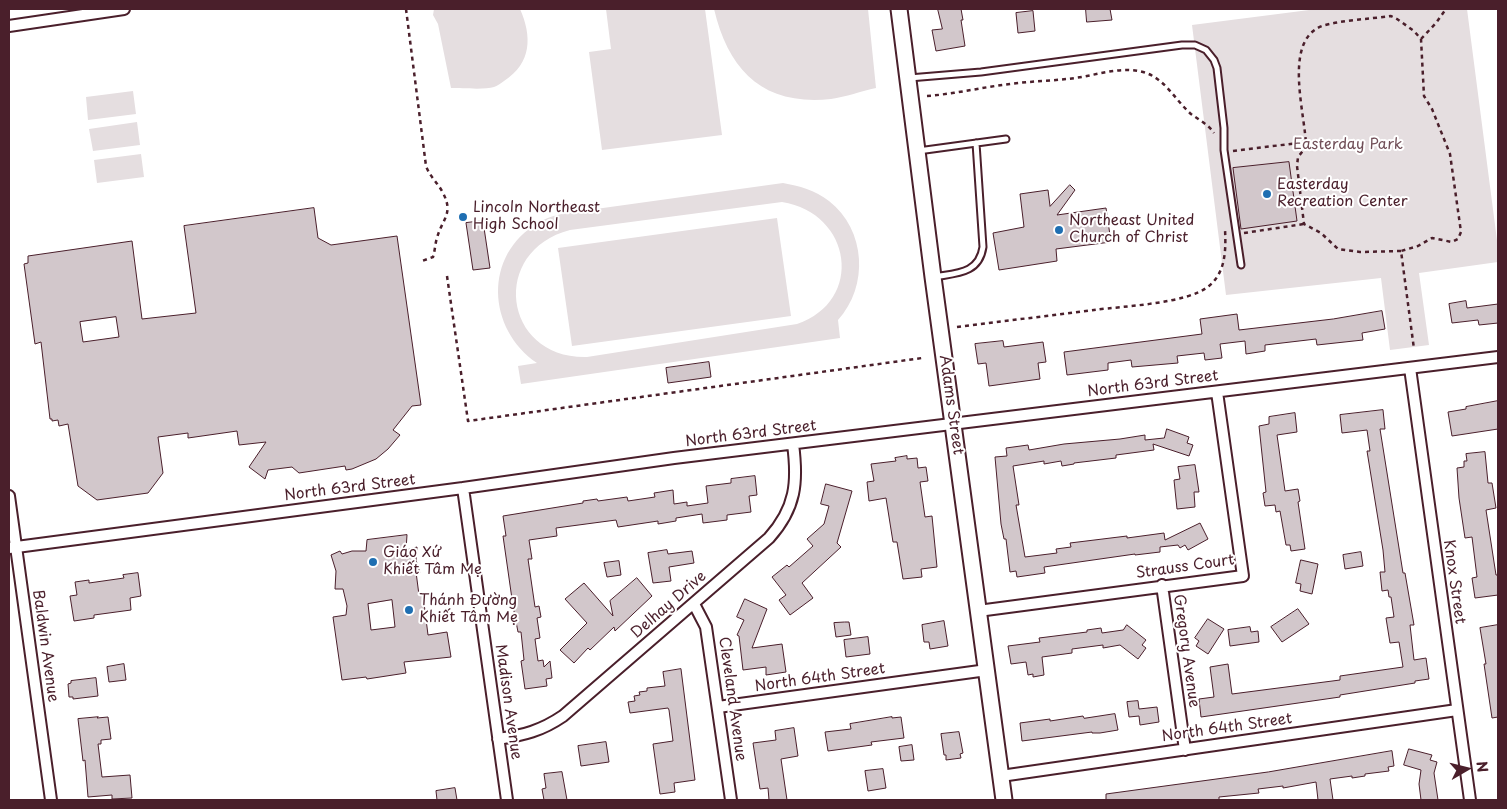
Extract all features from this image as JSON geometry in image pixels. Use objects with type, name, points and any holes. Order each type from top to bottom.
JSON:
[{"type":"main road","name":"Adams Street","points":[[899,9],[933,277],[1004,800]]},
{"type":"street","points":[[9,26],[124,9]]},
{"type":"street","name":"North 63rd Street","points":[[13,548],[674,458],[1498,357]]},
{"type":"street","name":"Knox Street","points":[[1410,368],[1470,800]]},
{"type":"street","name":"Strauss Court","points":[[978,611],[1243,576],[1217,392]]},
{"type":"street","name":"Delhay Drive","points":[[498,739],[533,732],[555,721],[769,538],[781,523],[789,508],[795,485],[796,471],[793,444]]},
{"type":"street","name":"Madison Avenue","points":[[463,488],[507,800]]},
{"type":"street","name":"Baldwin Avenue","points":[[9,496],[13,548],[51,800]]},
{"type":"street","name":"Gregory Avenue","points":[[1162,586],[1185,750]]},
{"type":"street","name":"Cleveland Avenue","points":[[694,604],[706,627],[731,800]]},
{"type":"street","name":"North 64th Street","points":[[718,707],[986,670]]},
{"type":"street","name":"North 64th Street","points":[[1001,776],[1457,710]]},
{"type":"lane","points":[[908,79],[981,72],[1182,44],[1201,47],[1210,54],[1217,68],[1224,128],[1224,152],[1241,265]]},
{"type":"lane","points":[[917,151],[1006,139]]},
{"type":"lane","points":[[933,277],[973,268],[982,255],[976,142]]},
{"type":"path","points":[[406,9],[426,166],[429,175],[444,195],[448,215],[439,230],[434,257],[422,261]]},
{"type":"path","points":[[1420,39],[1436,23],[1446,9]]},
{"type":"path","points":[[1236,234],[1304,224],[1321,234],[1338,249],[1360,252],[1401,251],[1418,246],[1432,238],[1452,242],[1458,238],[1460,232],[1450,154],[1440,126],[1424,96],[1420,39],[1398,18],[1391,16],[1325,25],[1311,33],[1303,44],[1299,62],[1299,80],[1306,142],[1304,151],[1298,157],[1297,166],[1304,224]]},
{"type":"path","points":[[927,96],[1013,83],[1036,83],[1081,77],[1117,70],[1137,71],[1152,75],[1160,80],[1190,113],[1211,128],[1217,139]]},
{"type":"path","points":[[1224,152],[1306,142]]},
{"type":"path","points":[[957,327],[1152,303],[1193,295],[1210,285],[1220,272],[1224,260],[1225,223]]},
{"type":"path","points":[[1401,251],[1414,349]]},
{"type":"path","points":[[447,276],[468,421],[922,358]]},
{"type":"green space","points":[[434,9],[520,9],[528,39],[525,57],[520,66],[513,74],[494,87],[479,89],[451,88],[438,24],[433,15]]},
{"type":"green space","points":[[606,9],[705,9],[722,135],[602,150],[589,52],[611,49]]},
{"type":"green space","points":[[714,9],[868,9],[876,88],[837,98],[807,100],[787,97],[768,90],[753,80],[740,67],[729,51]]},
{"type":"green space","name":"Easterday Park","points":[[1317,9],[1467,9],[1498,248],[1498,262],[1419,273],[1429,345],[1390,350],[1381,278],[1226,295],[1192,25]]},
{"type":"green space","points":[[133,91],[136,114],[88,120],[86,97]]},
{"type":"green space","points":[[137,122],[140,145],[93,151],[89,129]]},
{"type":"green space","points":[[141,154],[144,177],[97,183],[94,160]]},
{"type":"green space","points":[[783,183],[813,191],[824,197],[841,213],[850,227],[856,242],[859,275],[855,291],[848,306],[838,320],[840,338],[521,384],[518,366],[537,363],[520,349],[508,331],[501,312],[498,292],[500,272],[508,254],[520,237],[541,221],[552,216]],"holes":[[[782,202],[806,209],[823,222],[835,239],[841,259],[841,278],[833,297],[819,313],[797,324],[587,357],[559,353],[538,341],[523,323],[517,302],[518,280],[527,259],[544,242],[570,230]]]},
{"type":"green space","points":[[777,218],[791,316],[572,346],[558,248]]},
{"type":"building","points":[[938,9],[961,9],[965,46],[936,51],[932,30],[942,29]]},
{"type":"building","points":[[1086,9],[1110,9],[1112,20],[1087,22]]},
{"type":"building","points":[[1033,11],[1035,31],[1018,33],[1016,13]]},
{"type":"building","points":[[1289,162],[1297,221],[1241,229],[1233,168]]},
{"type":"building","name":"Northeast United Church of Christ","points":[[1070,185],[1075,190],[1057,215],[1106,208],[1111,242],[1056,249],[1057,261],[999,270],[993,233],[1024,227],[1020,194],[1048,190],[1050,206]]},
{"type":"building","points":[[314,208],[318,238],[331,245],[397,236],[421,405],[412,406],[393,430],[400,435],[388,449],[376,459],[352,469],[346,470],[345,466],[299,473],[292,467],[268,470],[265,479],[249,467],[266,442],[239,445],[237,431],[188,438],[188,433],[158,437],[163,473],[148,493],[97,500],[78,486],[68,424],[59,426],[58,420],[52,421],[50,419],[41,342],[35,344],[24,264],[28,263],[28,256],[132,241],[142,319],[196,313],[184,226]],"holes":[[[116,317],[119,337],[83,342],[80,322]]]},
{"type":"building","points":[[483,221],[490,268],[473,270],[466,223]]},
{"type":"building","points":[[1466,301],[1467,308],[1498,304],[1498,323],[1479,325],[1478,320],[1452,323],[1449,304]]},
{"type":"building","points":[[1382,311],[1385,329],[1362,333],[1363,340],[1317,345],[1316,339],[1265,345],[1265,351],[1246,354],[1245,341],[1220,344],[1222,358],[1205,360],[1204,353],[1177,356],[1178,363],[1132,367],[1131,360],[1108,363],[1108,370],[1067,375],[1064,352],[1202,334],[1200,319],[1237,314],[1239,330]]},
{"type":"building","points":[[1003,341],[1004,347],[1043,342],[1046,362],[1038,363],[1040,379],[989,386],[986,363],[978,364],[975,344]]},
{"type":"building","points":[[709,362],[711,377],[668,383],[666,368]]},
{"type":"building","points":[[1498,401],[1498,429],[1452,436],[1448,412]]},
{"type":"building","points":[[1383,410],[1385,429],[1380,429],[1403,573],[1405,573],[1414,625],[1410,625],[1414,660],[1426,658],[1429,679],[1340,695],[1340,697],[1201,717],[1199,699],[1214,697],[1210,667],[1228,664],[1232,694],[1340,680],[1340,676],[1403,667],[1399,642],[1390,643],[1386,618],[1394,617],[1388,590],[1382,591],[1380,572],[1385,572],[1383,550],[1367,451],[1370,451],[1367,430],[1342,433],[1340,415]]},
{"type":"building","points":[[1295,413],[1297,432],[1277,435],[1285,491],[1298,489],[1300,501],[1298,502],[1305,549],[1291,551],[1290,545],[1286,545],[1280,511],[1276,512],[1275,505],[1265,506],[1263,493],[1266,492],[1259,426],[1269,424],[1269,417]]},
{"type":"building","points":[[1167,429],[1189,437],[1187,443],[1193,445],[1189,456],[1153,444],[1154,450],[1116,455],[1116,458],[1062,466],[1061,461],[1044,464],[1044,461],[1013,466],[1019,505],[1016,505],[1025,557],[1057,553],[1056,549],[1071,547],[1070,543],[1127,536],[1127,538],[1164,533],[1165,540],[1200,523],[1208,539],[1188,550],[1185,545],[1180,548],[1178,545],[1160,547],[1160,552],[1044,567],[1045,573],[1017,577],[1016,571],[1010,572],[1006,539],[1004,539],[1001,524],[995,457],[1007,456],[1006,448],[1028,445],[1029,450],[1145,435],[1145,440],[1164,438]]},
{"type":"building","points":[[1485,452],[1488,483],[1492,483],[1496,508],[1486,510],[1496,575],[1498,575],[1498,595],[1475,598],[1472,578],[1477,577],[1472,537],[1465,538],[1457,468],[1464,467],[1464,461],[1467,461],[1466,454]]},
{"type":"building","points":[[907,456],[907,459],[917,458],[918,468],[926,467],[928,481],[920,482],[925,517],[932,516],[937,567],[921,569],[922,577],[903,579],[897,542],[893,542],[886,498],[869,501],[867,482],[874,481],[871,464],[896,461],[895,458]]},
{"type":"building","points":[[1195,465],[1199,492],[1194,492],[1195,507],[1177,509],[1174,480],[1180,479],[1178,467]]},
{"type":"building","points":[[755,476],[757,495],[749,496],[751,512],[727,515],[727,520],[703,523],[702,514],[676,518],[676,521],[658,524],[658,521],[618,527],[616,520],[556,528],[557,536],[529,540],[532,559],[528,559],[535,607],[539,606],[541,617],[537,618],[540,638],[535,639],[538,661],[543,660],[544,667],[550,661],[552,678],[546,679],[547,686],[525,689],[521,661],[524,660],[521,632],[518,632],[513,606],[503,536],[506,536],[503,516],[597,499],[598,501],[627,497],[628,501],[655,497],[654,493],[673,490],[674,504],[687,502],[687,506],[708,503],[706,486],[731,483],[731,479]]},
{"type":"building","points":[[826,484],[852,491],[837,543],[841,547],[802,583],[813,598],[790,615],[779,600],[786,595],[772,577],[787,565],[789,567],[813,546],[807,539],[824,524],[829,506],[821,504]]},
{"type":"building","name":"Thánh Đường Khiết Tâm Mẹ","points":[[407,535],[406,550],[417,547],[416,560],[420,573],[416,572],[419,595],[423,595],[428,635],[447,632],[451,657],[404,662],[406,673],[367,679],[366,677],[342,680],[333,617],[346,615],[347,606],[343,589],[335,589],[336,571],[331,555],[340,551],[342,554],[352,551],[366,551],[367,540]],"holes":[[[392,600],[395,627],[371,630],[368,604]]]},
{"type":"building","points":[[667,550],[668,554],[692,551],[694,563],[669,567],[671,581],[653,583],[648,553]]},
{"type":"building","points":[[1361,552],[1363,566],[1345,569],[1343,555]]},
{"type":"building","points":[[1301,560],[1318,564],[1312,594],[1300,591],[1301,584],[1296,583]]},
{"type":"building","points":[[619,561],[621,575],[607,577],[604,563]]},
{"type":"building","points":[[138,573],[141,596],[130,598],[131,610],[94,615],[94,618],[74,621],[70,596],[77,595],[75,582],[89,580],[89,583],[124,578],[123,575]]},
{"type":"building","points":[[637,578],[652,596],[615,631],[614,627],[590,650],[588,648],[574,663],[560,650],[587,623],[565,599],[584,583],[613,616],[610,601]]},
{"type":"building","points":[[745,599],[767,609],[752,648],[782,644],[786,672],[766,675],[766,667],[743,670],[739,636],[737,635],[744,620],[737,617]]},
{"type":"building","points":[[1298,609],[1309,624],[1282,642],[1271,627]]},
{"type":"building","points":[[1208,619],[1224,629],[1208,654],[1196,646],[1199,641],[1195,638]]},
{"type":"building","points":[[944,621],[948,646],[930,649],[929,642],[924,642],[922,625]]},
{"type":"building","points":[[849,622],[851,635],[836,637],[834,623]]},
{"type":"building","points":[[1127,625],[1146,640],[1142,645],[1146,648],[1138,659],[1120,645],[1103,648],[1103,645],[1072,649],[1072,653],[1042,657],[1044,675],[1033,677],[1033,674],[1028,675],[1026,662],[1011,664],[1008,646],[1040,642],[1039,638],[1087,632],[1087,630],[1101,628],[1102,633],[1123,630]]},
{"type":"building","points":[[1498,625],[1498,717],[1492,718],[1480,628]]},
{"type":"building","points":[[1250,627],[1251,632],[1258,631],[1259,642],[1230,646],[1228,630]]},
{"type":"building","points":[[868,637],[870,654],[846,657],[844,640]]},
{"type":"building","points":[[124,664],[126,680],[109,682],[107,667]]},
{"type":"building","points":[[681,669],[695,780],[674,783],[675,792],[660,794],[653,744],[673,741],[669,710],[668,708],[630,713],[628,702],[635,701],[634,696],[640,695],[639,692],[647,691],[647,688],[665,686],[663,672]]},
{"type":"building","points":[[96,678],[98,696],[73,699],[73,697],[69,697],[68,684],[71,681]]},
{"type":"building","points":[[1138,701],[1139,709],[1157,707],[1159,722],[1140,725],[1139,716],[1129,717],[1127,702]]},
{"type":"building","points":[[1115,714],[1118,730],[1022,741],[1020,723]]},
{"type":"building","points":[[108,717],[111,739],[101,740],[101,744],[98,744],[102,777],[130,775],[132,798],[112,799],[112,795],[88,797],[85,760],[83,761],[78,719]]},
{"type":"building","points":[[901,717],[904,738],[871,742],[872,745],[828,751],[825,732],[851,729],[850,724]]},
{"type":"building","points":[[794,728],[798,756],[781,759],[787,800],[769,800],[768,788],[760,789],[753,743],[776,740],[775,731]]},
{"type":"building","points":[[959,732],[963,753],[960,754],[961,758],[946,760],[941,734]]},
{"type":"building","points":[[606,742],[609,762],[581,766],[578,746]]},
{"type":"building","points":[[912,745],[914,760],[901,761],[899,747]]},
{"type":"building","points":[[1409,749],[1432,755],[1430,760],[1437,762],[1434,773],[1438,800],[1421,800],[1419,784],[1421,770],[1404,765]]},
{"type":"building","points":[[1392,751],[1394,766],[1388,767],[1389,771],[1365,774],[1365,776],[1352,778],[1352,776],[1330,779],[1333,800],[1318,800],[1316,782],[1283,788],[1283,786],[1258,789],[1259,793],[1219,797],[1219,800],[1106,800],[1106,794],[1268,772]]},
{"type":"building","points":[[883,769],[886,788],[868,791],[865,771]]},
{"type":"building","points":[[562,772],[567,800],[544,800],[542,789],[546,788],[544,774]]},
{"type":"building","points":[[455,788],[457,800],[437,800],[436,791]]},
{"type":"place","name":"Easterday Recreation Center","points":[[1267,194]]},
{"type":"place","name":"Lincoln Northeast High School","points":[[463,217]]},
{"type":"place","name":"Northeast United Church of Christ","points":[[1059,230]]},
{"type":"place","name":"Giáo Xứ Khiết Tâm Mẹ","points":[[373,562]]},
{"type":"place","name":"Thánh Đường Khiết Tâm Mẹ","points":[[409,610]]}]
